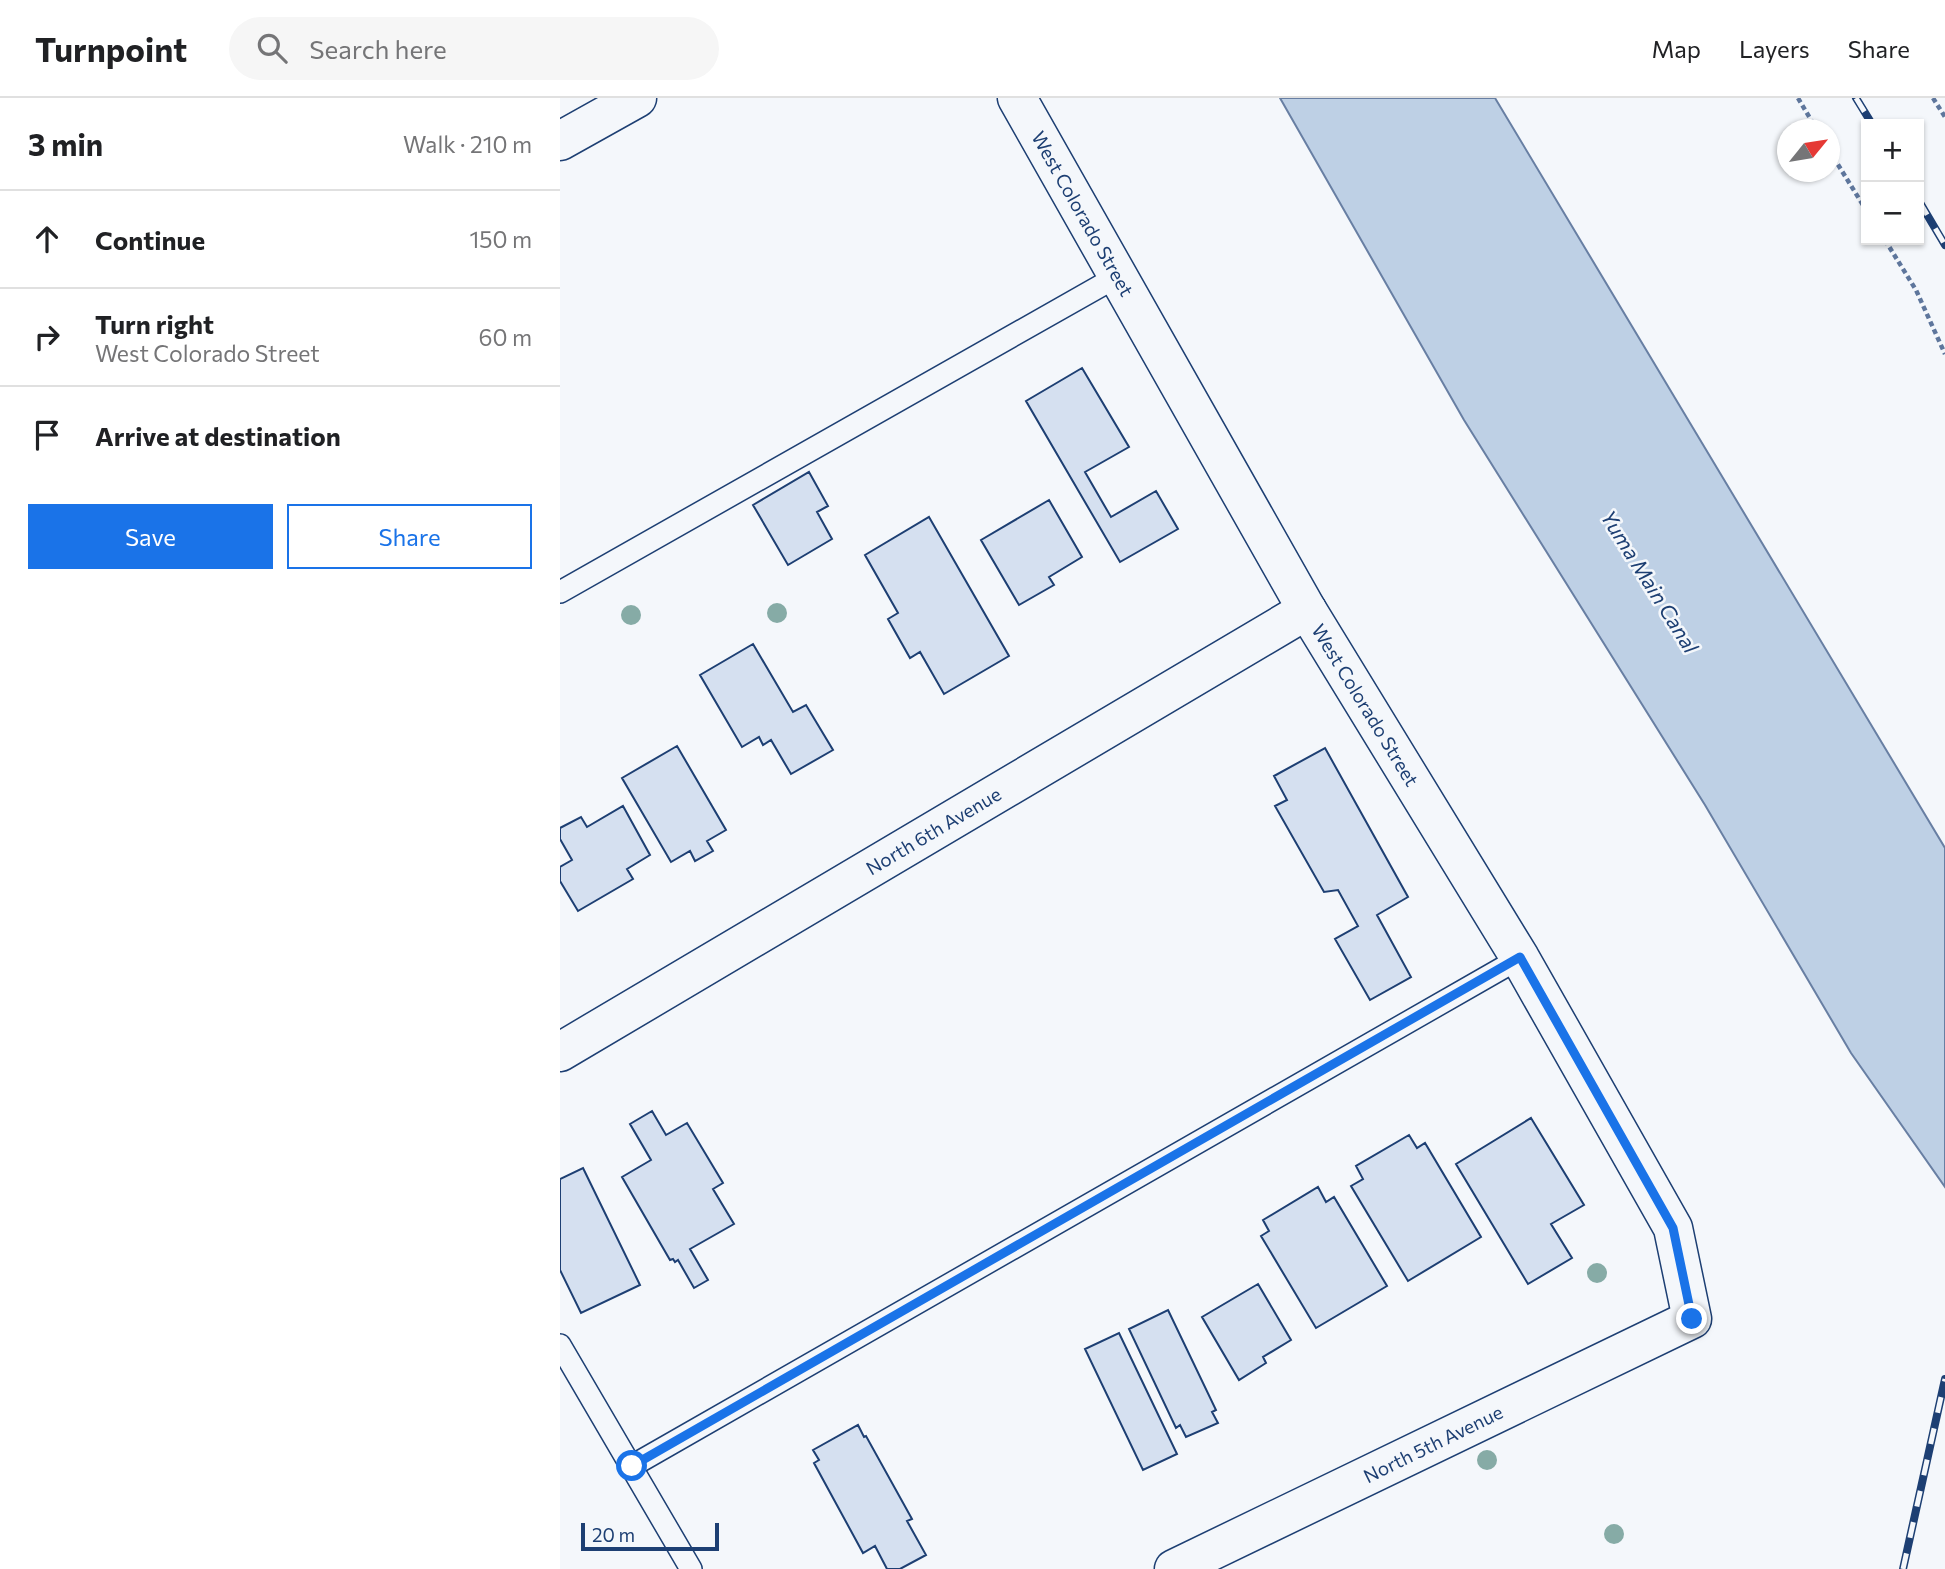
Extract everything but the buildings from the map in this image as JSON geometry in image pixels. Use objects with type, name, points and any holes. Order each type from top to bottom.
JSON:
[{"type":"street","points":[[560,141],[637,98]]},
{"type":"street","name":"West Colorado Street","points":[[1017,98],[1307,610],[1520,957],[1673,1228],[1692,1319]]},
{"type":"street","name":"North 6th Avenue","points":[[560,1052],[1307,610]]},
{"type":"street","name":"North 5th Avenue","points":[[1174,1569],[1692,1319]]},
{"type":"lane","points":[[560,592],[1118,276]]},
{"type":"lane","points":[[632,1466],[1520,957]]},
{"type":"lane","points":[[560,1345],[691,1569]]},
{"type":"path","points":[[1798,98],[1810,119]]},
{"type":"path","points":[[1933,98],[1945,117]]},
{"type":"path","points":[[1840,168],[1861,201]]},
{"type":"path","points":[[1888,245],[1916,290],[1945,354]]},
{"type":"water","name":"Yuma Main Canal","points":[[1280,98],[1495,98],[1945,848],[1945,1187],[1851,1053],[1705,805],[1464,420]]},
{"type":"railway","points":[[1856,98],[1869,119]]},
{"type":"railway","points":[[1924,209],[1945,245]]},
{"type":"railway","points":[[1903,1569],[1945,1379]]},
{"type":"route","points":[[632,1466],[1520,957],[1673,1228],[1692,1319]]}]
